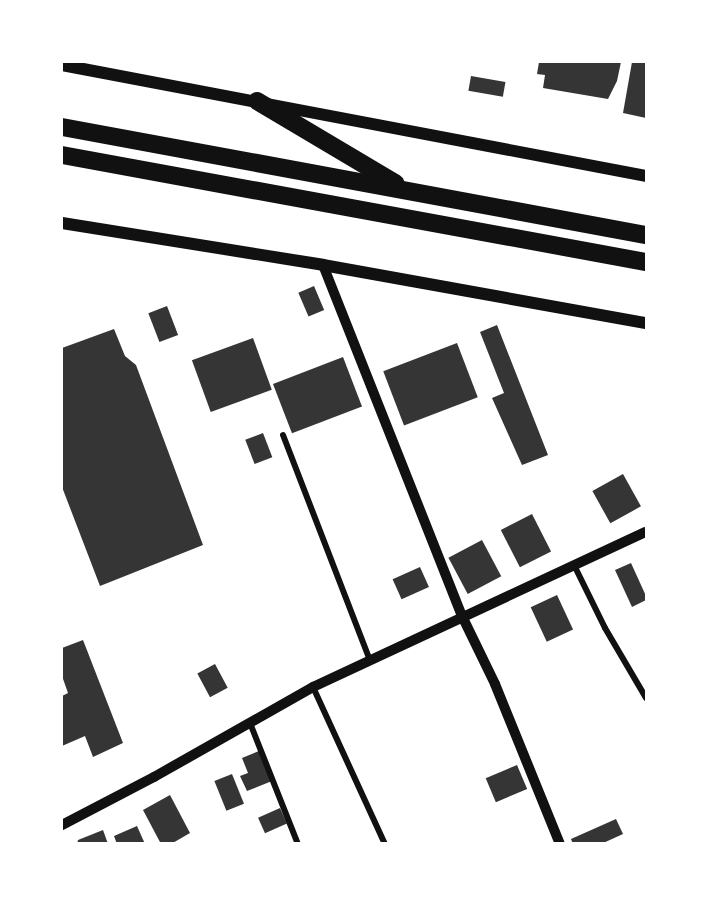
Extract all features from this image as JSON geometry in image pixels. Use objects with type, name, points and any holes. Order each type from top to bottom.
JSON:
[{"type":"highway","points":[[257,101],[407,190]]},
{"type":"highway","points":[[62,127],[646,235]]},
{"type":"highway","points":[[62,155],[646,262]]},
{"type":"main road","points":[[62,64],[646,176]]},
{"type":"main road","points":[[62,223],[323,265],[646,323]]},
{"type":"street","points":[[323,265],[463,618],[495,684],[560,843]]},
{"type":"street","points":[[284,435],[370,661]]},
{"type":"street","points":[[62,825],[313,687],[646,532]]},
{"type":"street","points":[[575,567],[605,628],[646,698]]},
{"type":"street","points":[[313,687],[385,843]]},
{"type":"street","points":[[250,723],[298,843]]},
{"type":"building","points":[[539,62],[621,62],[617,81],[608,99],[543,88],[545,75],[537,74]]},
{"type":"building","points":[[632,62],[646,62],[646,118],[623,113]]},
{"type":"building","points":[[471,76],[505,82],[503,97],[468,91]]},
{"type":"building","points":[[314,286],[324,310],[309,317],[298,293]]},
{"type":"building","points":[[167,306],[178,335],[159,342],[148,313]]},
{"type":"building","points":[[497,325],[548,455],[522,465],[492,398],[504,393],[480,332]]},
{"type":"building","points":[[114,329],[125,356],[136,365],[203,545],[100,586],[62,487],[62,348]]},
{"type":"building","points":[[253,338],[272,390],[211,412],[192,360]]},
{"type":"building","points":[[457,343],[478,397],[404,425],[383,371]]},
{"type":"building","points":[[343,357],[362,406],[292,433],[273,384]]},
{"type":"building","points":[[263,433],[272,457],[255,464],[245,440]]},
{"type":"building","points":[[623,474],[641,506],[610,523],[592,491]]},
{"type":"building","points":[[532,514],[551,551],[520,567],[501,530]]},
{"type":"building","points":[[482,540],[501,576],[468,594],[448,558]]},
{"type":"building","points":[[631,563],[646,596],[646,600],[632,607],[615,570]]},
{"type":"building","points":[[420,567],[429,587],[402,599],[393,579]]},
{"type":"building","points":[[557,595],[573,629],[547,642],[531,607]]},
{"type":"building","points":[[83,640],[123,743],[93,757],[85,736],[62,746],[62,696],[68,693],[62,676],[62,648]]},
{"type":"building","points":[[215,664],[228,688],[210,697],[197,673]]},
{"type":"building","points":[[259,751],[272,781],[247,791],[240,776],[248,773],[242,758]]},
{"type":"building","points":[[517,765],[527,789],[496,802],[486,778]]},
{"type":"building","points":[[232,774],[244,804],[226,811],[214,781]]},
{"type":"building","points":[[170,795],[190,833],[171,844],[161,844],[143,810]]},
{"type":"building","points":[[280,808],[287,824],[265,833],[258,818]]},
{"type":"building","points":[[616,819],[623,834],[601,844],[573,844],[571,839]]},
{"type":"building","points":[[137,826],[145,844],[117,844],[114,836]]},
{"type":"building","points":[[103,830],[108,844],[77,844],[78,840]]}]
